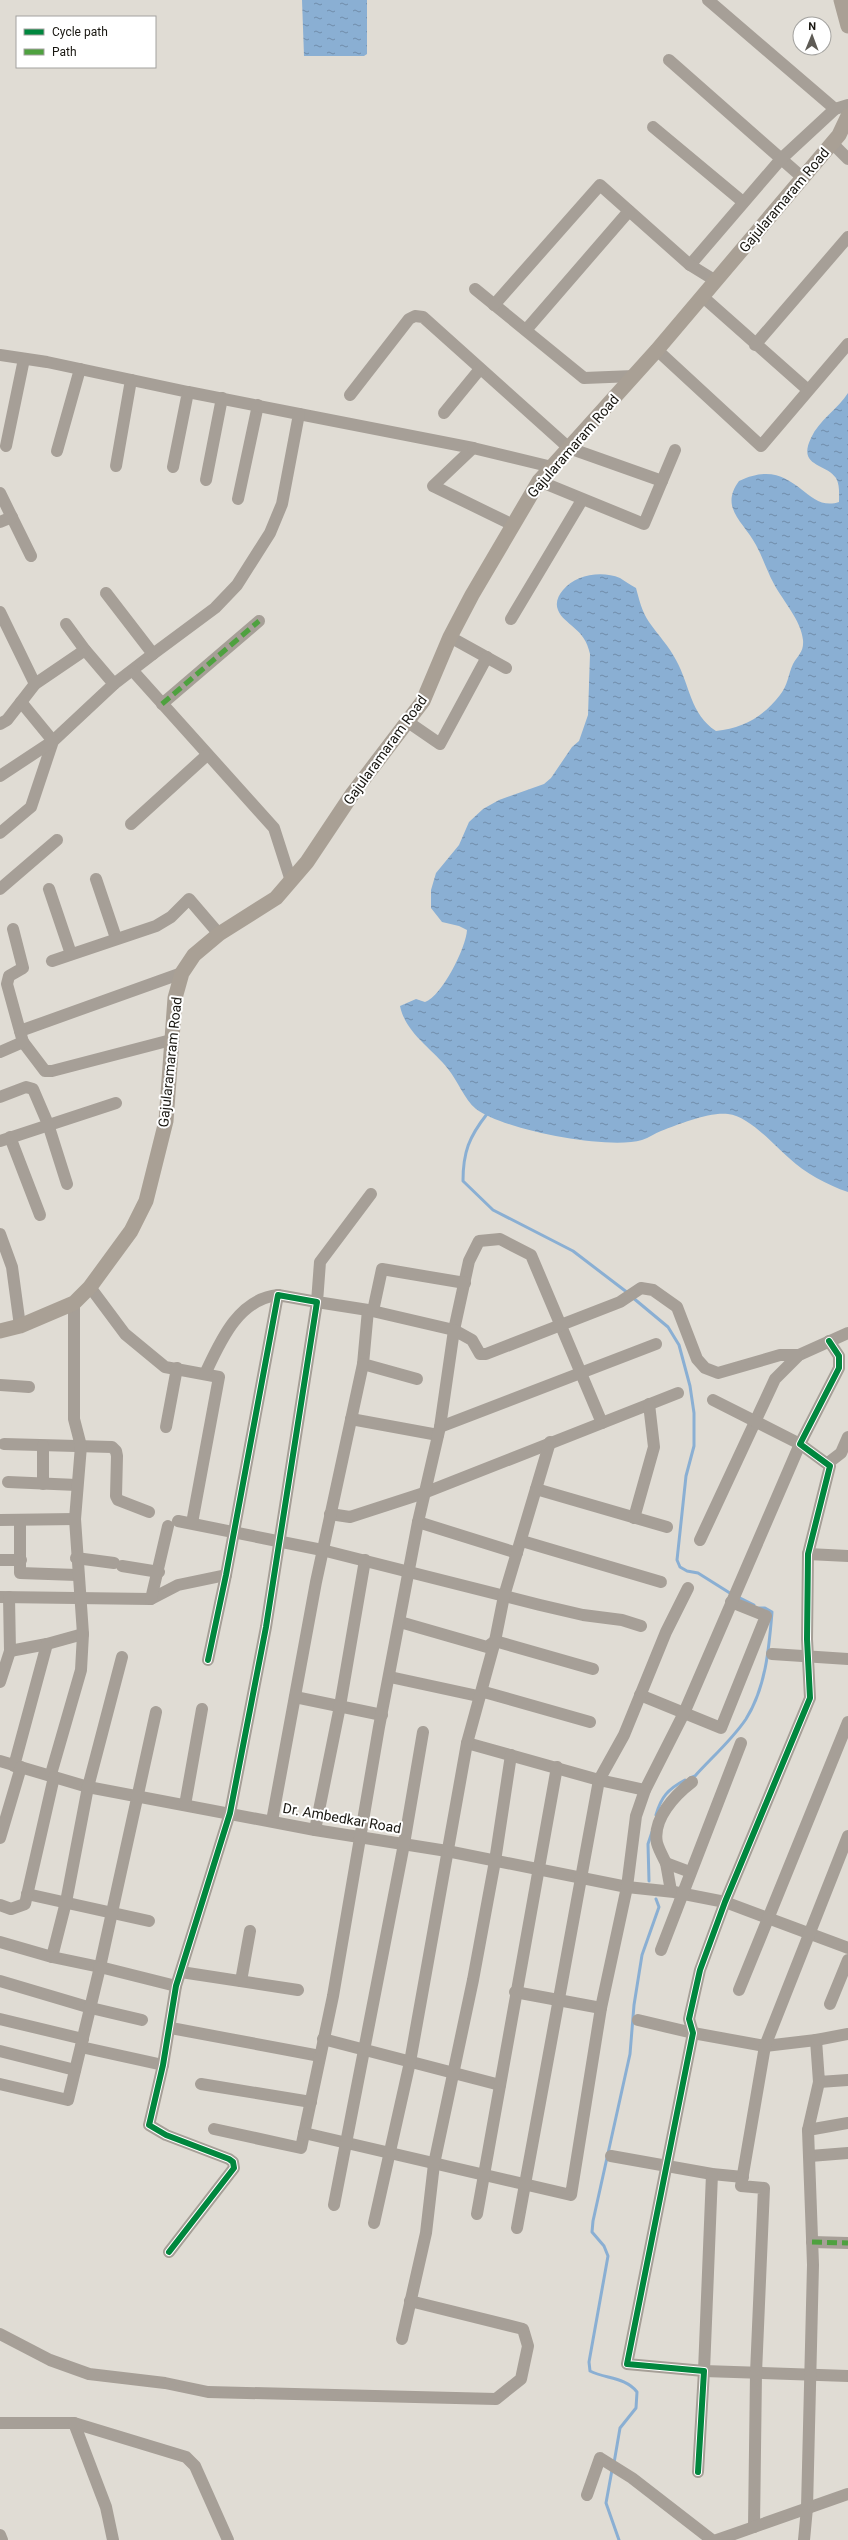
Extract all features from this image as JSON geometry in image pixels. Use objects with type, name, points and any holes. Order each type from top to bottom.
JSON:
[{"type":"main road","points":[[841,0],[848,26]]},
{"type":"main road","name":"Gajularamaram Road","points":[[0,1331],[20,1326],[74,1303],[90,1287],[131,1231],[146,1201],[166,1121],[175,998],[182,973],[194,955],[219,934],[276,898],[314,853],[353,793],[423,701],[450,637],[539,481],[657,350],[803,178],[832,142],[842,113]]},
{"type":"street","points":[[708,0],[842,113]]},
{"type":"street","points":[[669,60],[803,178]]},
{"type":"street","points":[[690,265],[742,202],[781,159],[842,113],[848,105]]},
{"type":"street","points":[[653,127],[742,202]]},
{"type":"street","points":[[832,142],[848,159]]},
{"type":"street","points":[[494,305],[600,185],[690,265],[716,281]]},
{"type":"street","points":[[526,330],[629,211]]},
{"type":"street","points":[[755,345],[848,237]]},
{"type":"street","points":[[476,289],[584,378],[634,376]]},
{"type":"street","points":[[703,297],[755,345],[808,390]]},
{"type":"street","points":[[350,395],[409,319],[416,316],[423,317],[569,448],[662,481]]},
{"type":"street","points":[[657,350],[761,446],[848,344]]},
{"type":"street","points":[[0,355],[80,369],[188,392],[473,448],[552,467]]},
{"type":"street","points":[[6,446],[24,359]]},
{"type":"street","points":[[57,451],[80,369]]},
{"type":"street","points":[[444,413],[480,369]]},
{"type":"street","points":[[116,466],[131,380]]},
{"type":"street","points":[[173,467],[188,392]]},
{"type":"street","points":[[206,480],[222,398]]},
{"type":"street","points":[[238,499],[258,405]]},
{"type":"street","points":[[0,776],[53,741],[114,684],[215,608],[236,584],[270,533],[282,504],[299,414]]},
{"type":"street","points":[[473,448],[433,486],[513,525]]},
{"type":"street","points":[[539,481],[582,500],[644,524],[675,450]]},
{"type":"street","points":[[0,493],[31,556]]},
{"type":"street","points":[[511,619],[582,500]]},
{"type":"street","points":[[0,522],[12,517]]},
{"type":"street","points":[[106,593],[152,654]]},
{"type":"street","points":[[0,612],[35,684]]},
{"type":"street","points":[[162,704],[259,621]]},
{"type":"street","points":[[66,624],[85,650],[114,684]]},
{"type":"street","points":[[450,637],[506,668]]},
{"type":"street","points":[[0,724],[7,720],[35,684],[85,650]]},
{"type":"street","points":[[408,722],[440,744],[487,657]]},
{"type":"street","points":[[133,671],[274,828],[291,881]]},
{"type":"street","points":[[21,702],[53,741]]},
{"type":"street","points":[[0,833],[30,807],[53,741]]},
{"type":"street","points":[[131,824],[207,755]]},
{"type":"street","points":[[0,889],[56,840]]},
{"type":"street","points":[[96,879],[116,938]]},
{"type":"street","points":[[49,889],[71,954]]},
{"type":"street","points":[[52,961],[116,938],[156,926],[171,917],[189,899],[219,934]]},
{"type":"street","points":[[13,929],[23,968],[9,976],[7,984],[22,1037],[45,1071],[171,1040]]},
{"type":"street","points":[[0,1052],[22,1037],[182,973]]},
{"type":"street","points":[[0,1097],[30,1087],[48,1124],[67,1184]]},
{"type":"street","points":[[40,1216],[5,1139],[116,1103]]},
{"type":"street","points":[[169,2252],[234,2168],[233,2162],[229,2159],[166,2136],[150,2125],[171,2028],[176,1986],[230,1813],[266,1627],[318,1302],[320,1262],[371,1194]]},
{"type":"street","points":[[0,1234],[12,1267],[20,1326]]},
{"type":"street","points":[[214,2129],[301,2148],[320,2056],[361,1837],[418,1522],[439,1431],[454,1330],[469,1261],[479,1241],[500,1239],[531,1255],[562,1325],[602,1423]]},
{"type":"street","points":[[272,1821],[322,1550],[363,1364],[370,1311],[382,1269],[464,1283]]},
{"type":"street","points":[[90,1287],[125,1334],[165,1367],[177,1368],[219,1377],[192,1523]]},
{"type":"street","points":[[205,1374],[219,1344],[239,1315],[262,1299],[278,1295],[370,1311],[454,1330],[472,1340],[480,1354],[486,1354],[620,1302],[641,1288],[653,1290],[677,1306],[697,1359],[706,1368],[718,1373],[780,1355],[799,1356]]},
{"type":"street","points":[[208,1660],[226,1575],[278,1295]]},
{"type":"street","points":[[0,1905],[11,1909],[25,1904],[52,1775],[81,1670],[83,1634],[81,1599],[77,1575],[75,1520],[81,1446],[74,1418],[74,1303]]},
{"type":"street","points":[[700,1540],[775,1379],[799,1356],[848,1333]]},
{"type":"street","points":[[304,2133],[571,2195],[601,2008],[627,1886],[636,1816],[646,1790],[684,1713],[800,1444],[839,1368],[839,1356],[829,1342]]},
{"type":"street","points":[[351,1419],[439,1431],[656,1344]]},
{"type":"street","points":[[363,1364],[417,1379]]},
{"type":"street","points":[[166,1427],[177,1368]]},
{"type":"street","points":[[0,1385],[29,1387]]},
{"type":"street","points":[[330,1514],[350,1517],[424,1493],[550,1442],[678,1393]]},
{"type":"street","points":[[713,1400],[800,1444],[828,1463],[830,1466],[808,1554],[808,1656],[810,1698],[725,1902],[700,1970],[689,2019],[693,2033],[627,2364],[704,2371],[848,2376]]},
{"type":"street","points":[[634,1518],[654,1447],[649,1404]]},
{"type":"street","points":[[828,1463],[841,1453],[848,1437]]},
{"type":"street","points":[[374,2224],[410,2062],[467,1743],[478,1696],[495,1641],[504,1596],[516,1553],[522,1541],[550,1442]]},
{"type":"street","points":[[4,1444],[112,1447],[116,1451],[116,1496],[118,1500],[149,1512]]},
{"type":"street","points":[[43,1446],[44,1484]]},
{"type":"street","points":[[8,1482],[77,1485]]},
{"type":"street","points":[[536,1489],[667,1527]]},
{"type":"street","points":[[0,1520],[75,1520]]},
{"type":"street","points":[[20,1520],[20,1573],[77,1575]]},
{"type":"street","points":[[418,1522],[516,1553]]},
{"type":"street","points":[[151,1599],[173,1523],[192,1523],[279,1543],[322,1550],[583,1615],[622,1620],[641,1626]]},
{"type":"street","points":[[522,1541],[661,1582]]},
{"type":"street","points":[[808,1554],[848,1556]]},
{"type":"street","points":[[76,1558],[159,1572]]},
{"type":"street","points":[[0,1560],[21,1560]]},
{"type":"street","points":[[315,1830],[340,1706],[365,1560]]},
{"type":"street","points":[[0,1682],[10,1651],[5,1597],[151,1599],[178,1585],[226,1575]]},
{"type":"street","points":[[517,2228],[580,1876],[599,1780],[624,1735],[666,1632],[688,1588]]},
{"type":"street","points":[[640,1695],[721,1728],[766,1616],[733,1598]]},
{"type":"street","points":[[400,1622],[487,1647],[495,1641]]},
{"type":"street","points":[[10,1651],[47,1644],[83,1634]]},
{"type":"street","points":[[495,1641],[593,1669]]},
{"type":"street","points":[[0,1838],[47,1644]]},
{"type":"street","points":[[772,1654],[848,1658]]},
{"type":"street","points":[[52,1957],[66,1902],[88,1787],[122,1657]]},
{"type":"street","points":[[390,1677],[478,1696],[484,1692],[590,1722]]},
{"type":"street","points":[[295,1697],[382,1715]]},
{"type":"street","points":[[185,1804],[202,1709]]},
{"type":"street","points":[[0,2084],[68,2100],[91,2008],[156,1712]]},
{"type":"street","points":[[739,1990],[848,1722]]},
{"type":"street","points":[[334,2205],[404,1844],[423,1732]]},
{"type":"street","points":[[467,1743],[599,1780],[646,1790]]},
{"type":"street","points":[[661,1950],[676,1892],[690,1872],[741,1743]]},
{"type":"street","points":[[402,2339],[426,2233],[434,2164],[455,2072],[495,1861],[511,1755]]},
{"type":"street","name":"Dr. Ambedkar Road","points":[[0,1761],[52,1775],[88,1787],[138,1795],[315,1830],[447,1851],[627,1886],[676,1892],[725,1902],[848,1948]]},
{"type":"street","points":[[477,2214],[515,1992],[557,1767]]},
{"type":"street","points":[[676,1892],[657,1842],[657,1829],[672,1798],[692,1782]]},
{"type":"street","points":[[754,2526],[756,2373],[764,2188],[741,2186],[765,2046],[811,1935],[848,1836]]},
{"type":"street","points":[[666,1863],[690,1872]]},
{"type":"street","points":[[27,1894],[149,1921]]},
{"type":"street","points":[[241,1982],[250,1931]]},
{"type":"street","points":[[0,1942],[52,1957],[176,1986]]},
{"type":"street","points":[[830,2004],[848,1960]]},
{"type":"street","points":[[180,1972],[298,1990]]},
{"type":"street","points":[[0,1981],[91,2008],[142,2020]]},
{"type":"street","points":[[515,1992],[601,2008]]},
{"type":"street","points":[[0,2020],[164,2065]]},
{"type":"street","points":[[638,2020],[693,2033],[765,2046],[816,2040],[848,2034]]},
{"type":"street","points":[[171,2028],[320,2056]]},
{"type":"street","points":[[323,2039],[410,2062],[455,2072],[500,2085]]},
{"type":"street","points":[[804,2540],[807,2508],[812,2242],[808,2130],[819,2082],[816,2040]]},
{"type":"street","points":[[0,2051],[75,2070]]},
{"type":"street","points":[[819,2082],[848,2080]]},
{"type":"street","points":[[201,2084],[311,2102]]},
{"type":"street","points":[[808,2130],[848,2123]]},
{"type":"street","points":[[810,2156],[848,2153]]},
{"type":"street","points":[[611,2156],[712,2174],[743,2177]]},
{"type":"street","points":[[698,2472],[698,2441],[704,2371],[712,2174]]},
{"type":"street","points":[[812,2242],[848,2243]]},
{"type":"street","points":[[0,2334],[50,2360],[84,2372],[165,2383],[208,2392],[496,2399],[521,2380],[528,2346],[523,2329],[410,2301]]},
{"type":"street","points":[[0,2423],[74,2423],[186,2457],[195,2466],[228,2540]]},
{"type":"street","points":[[74,2423],[106,2507],[114,2540]]},
{"type":"street","points":[[587,2495],[600,2458],[632,2478],[712,2540]]},
{"type":"street","points":[[717,2540],[848,2494]]},
{"type":"street","points":[[0,2535],[2,2540]]},
{"type":"water","points":[[302,0],[367,0],[367,54],[364,56],[304,56]]},
{"type":"water","points":[[848,393],[848,1192],[832,1186],[809,1174],[753,1125],[736,1116],[728,1114],[712,1115],[694,1119],[645,1139],[626,1142],[582,1140],[557,1136],[532,1131],[490,1117],[472,1105],[442,1061],[420,1040],[408,1025],[400,1006],[416,999],[425,1002],[439,991],[458,959],[466,938],[467,930],[459,926],[442,922],[431,908],[431,890],[436,873],[459,845],[469,822],[483,809],[499,800],[544,784],[551,778],[572,747],[579,741],[588,715],[590,654],[584,638],[565,620],[558,610],[558,597],[568,585],[574,581],[589,575],[597,574],[605,574],[620,578],[636,588],[644,614],[673,655],[681,670],[696,708],[707,724],[716,731],[735,727],[752,720],[767,709],[783,691],[793,664],[802,650],[803,640],[799,625],[774,584],[756,545],[740,522],[732,507],[733,491],[739,481],[758,475],[773,475],[786,479],[816,500],[827,503],[839,502],[839,487],[836,478],[810,459],[808,447],[814,432]]},
{"type":"waterway","points":[[487,1114],[468,1145],[464,1162],[463,1181],[493,1210],[573,1251],[628,1293]]},
{"type":"waterway","points":[[632,1297],[668,1327],[679,1345],[690,1386],[694,1413],[694,1446],[686,1476],[677,1560],[680,1567],[687,1571],[698,1573],[733,1595]]},
{"type":"waterway","points":[[738,1597],[754,1605]]},
{"type":"waterway","points":[[690,1778],[695,1776],[728,1742],[746,1719],[753,1707],[762,1681],[768,1653],[772,1612],[765,1608],[759,1608]]},
{"type":"waterway","points":[[656,1815],[660,1803],[666,1794],[685,1780]]},
{"type":"waterway","points":[[649,1881],[648,1844],[652,1832]]},
{"type":"waterway","points":[[614,2463],[620,2428],[636,2408],[637,2392],[632,2387],[621,2381],[590,2371],[589,2362],[608,2256],[604,2246],[592,2232],[593,2221],[630,2054],[634,2005],[642,1955],[659,1907],[656,1899]]},
{"type":"waterway","points":[[612,2470],[606,2503],[619,2540]]},
{"type":"marked path","points":[[162,704],[259,621]]},
{"type":"marked path","points":[[812,2242],[848,2243]]},
{"type":"cycle path","points":[[169,2252],[234,2168],[233,2162],[229,2159],[166,2135],[149,2125],[163,2065],[176,1986],[230,1813],[266,1627],[317,1302],[278,1295],[226,1575],[208,1660]]},
{"type":"cycle path","points":[[698,2472],[704,2371],[627,2364],[693,2033],[689,2019],[700,1970],[725,1902],[810,1698],[807,1639],[808,1554],[830,1466],[800,1444],[839,1368],[839,1356],[829,1341]]}]
